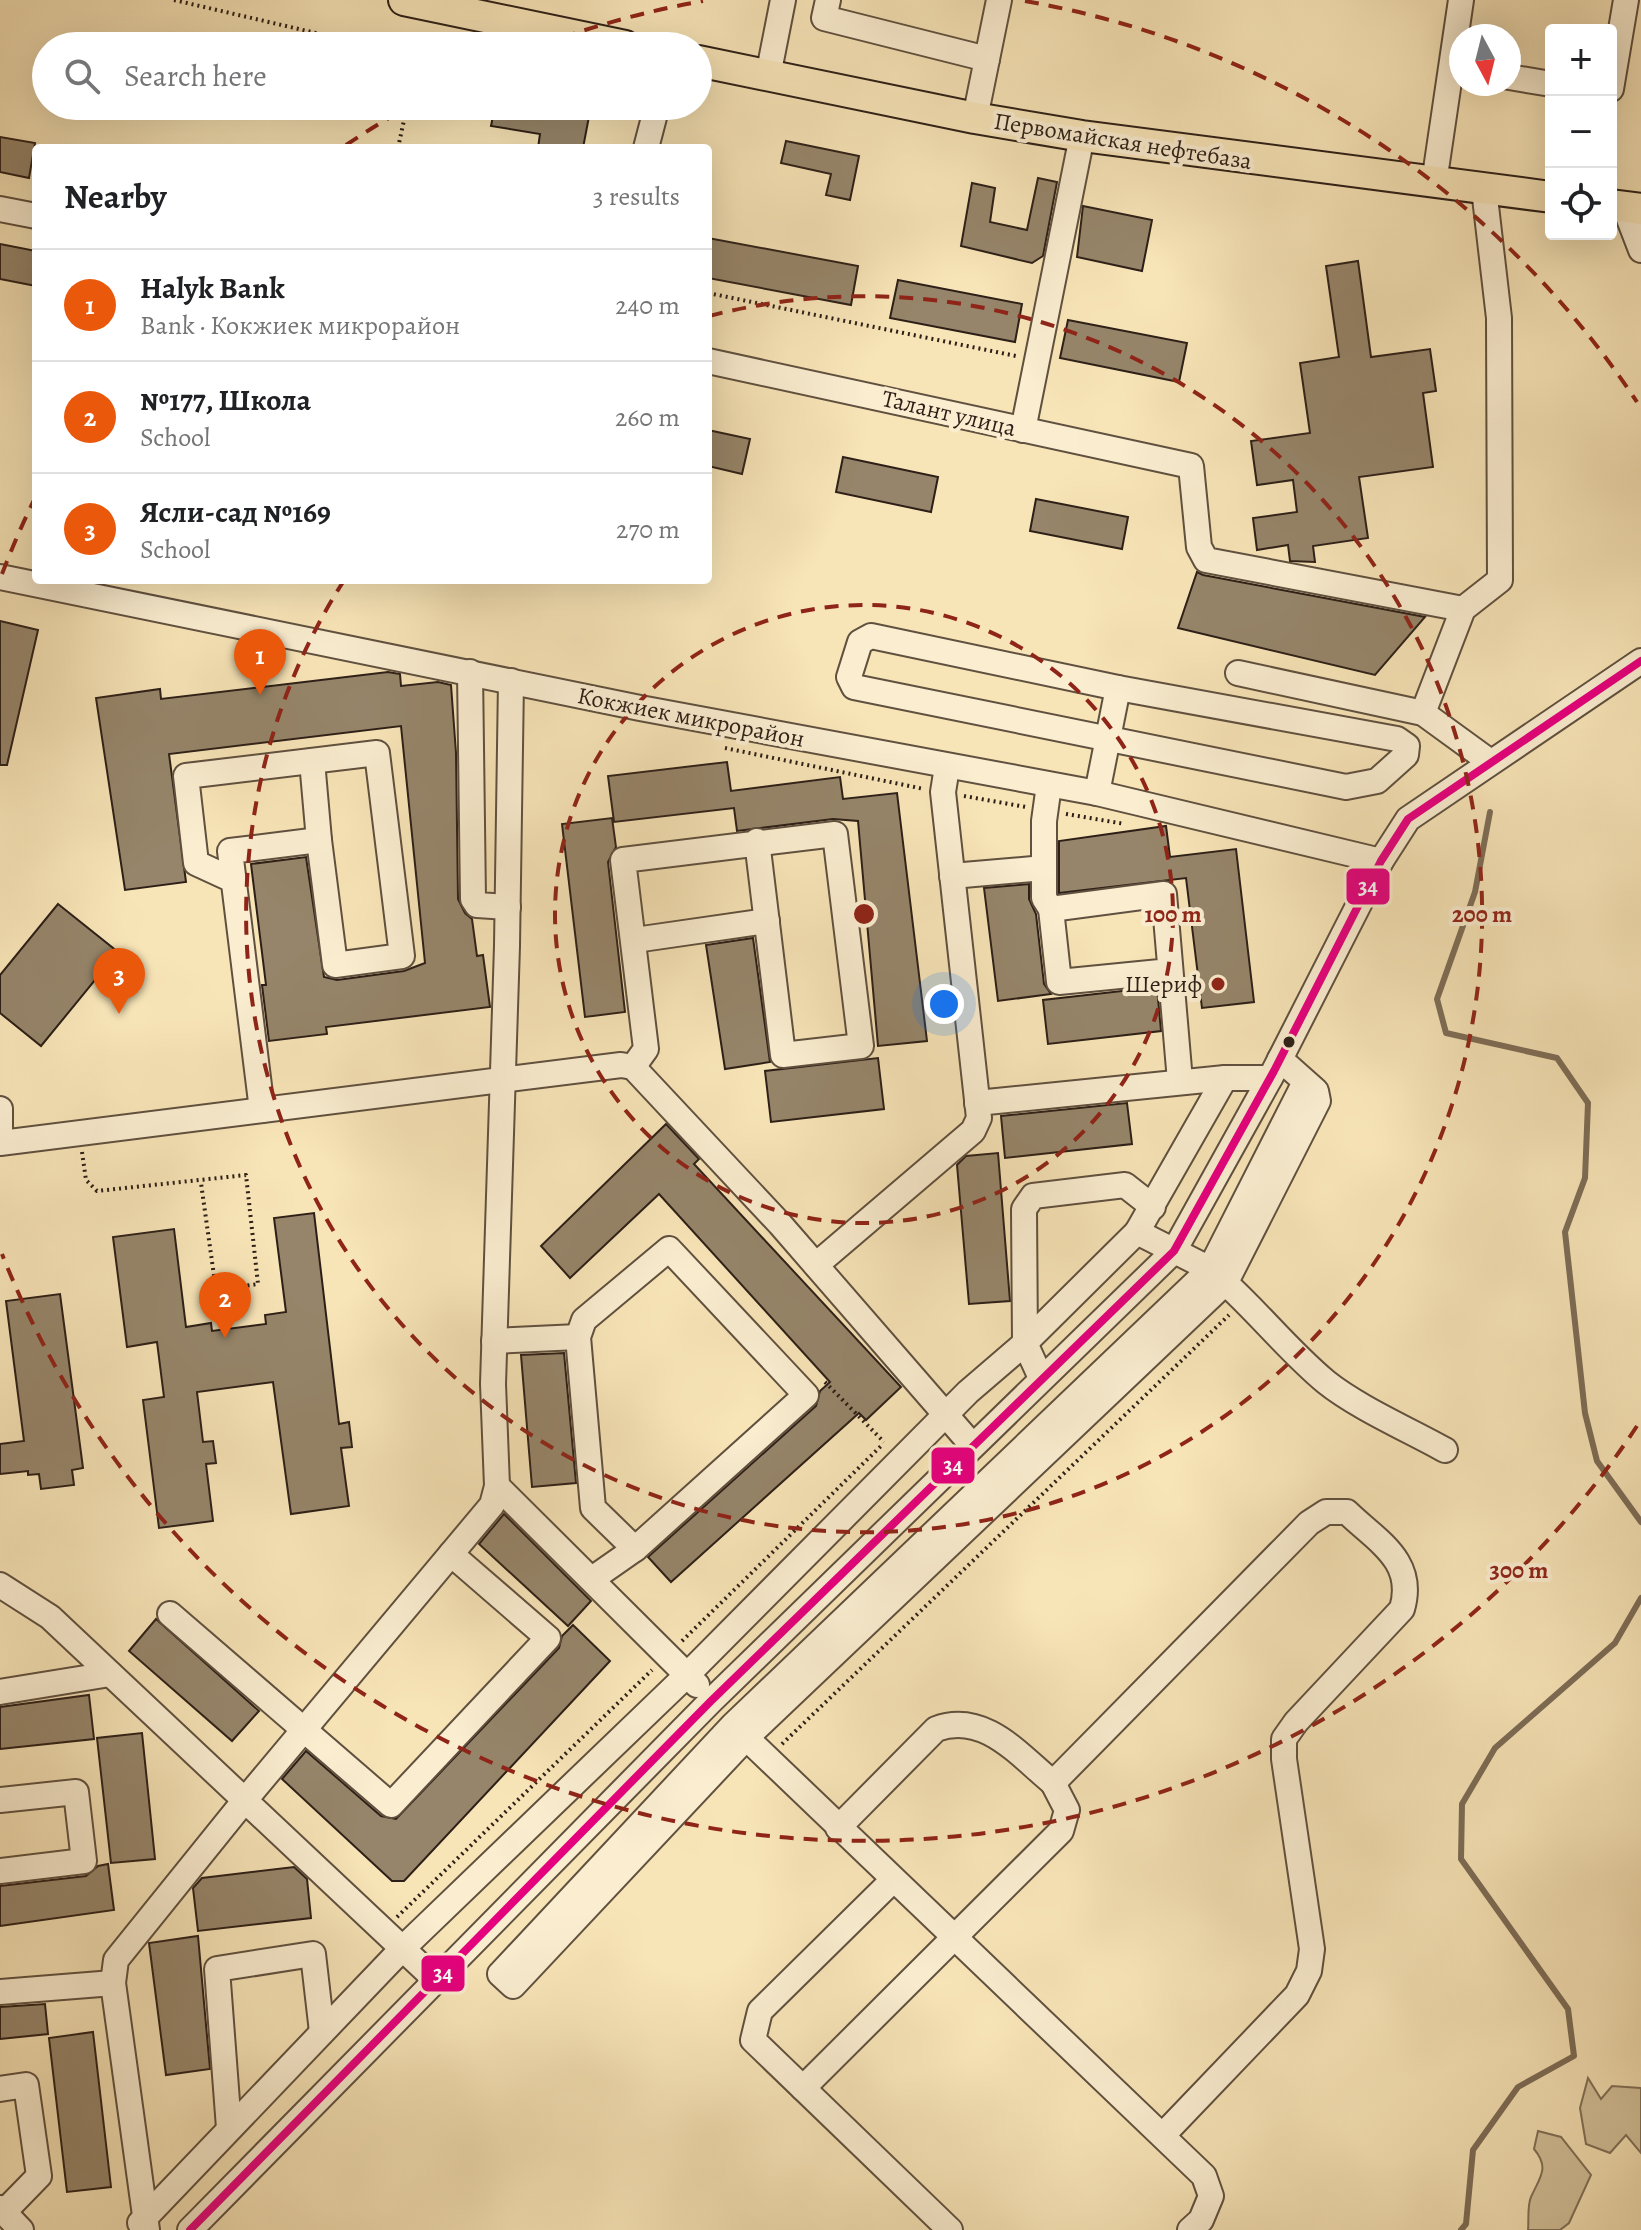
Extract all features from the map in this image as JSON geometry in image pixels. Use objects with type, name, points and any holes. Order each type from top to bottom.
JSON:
[{"type":"main road","points":[[404,0],[558,32]]},
{"type":"main road","name":"Первомайская нефтебаза","points":[[712,64],[975,118],[1082,136],[1545,196]]},
{"type":"street","points":[[768,76],[783,0]]},
{"type":"street","points":[[828,0],[824,18],[987,59]]},
{"type":"street","points":[[975,118],[999,0]]},
{"type":"street","points":[[1459,24],[1461,0]]},
{"type":"street","points":[[1617,53],[1626,0]]},
{"type":"street","points":[[1521,79],[1545,83]]},
{"type":"street","points":[[1434,183],[1451,96]]},
{"type":"street","points":[[647,144],[653,120]]},
{"type":"street","points":[[1023,430],[1082,136]]},
{"type":"street","points":[[1423,713],[1463,609],[1500,580],[1499,318],[1484,189]]},
{"type":"street","points":[[1631,206],[1641,250]]},
{"type":"street","points":[[0,209],[32,215]]},
{"type":"street","name":"Талант улица","points":[[712,362],[1191,466],[1199,547],[1206,560],[1463,609]]},
{"type":"street","name":"Кокжиек микрорайон","points":[[0,577],[32,583]]},
{"type":"street","name":"Кокжиек микрорайон","points":[[35,584],[947,767],[1097,793],[1381,861]]},
{"type":"street","points":[[871,636],[1118,688],[1397,739],[1403,741],[1407,751],[1390,773],[1377,781],[1346,787],[854,687],[849,677],[862,638],[871,636]]},
{"type":"street","points":[[190,2230],[711,1701],[1174,1251],[1275,1068],[1381,861],[1408,819],[1489,761],[1641,661]]},
{"type":"street","points":[[470,672],[473,899],[477,905],[508,907]]},
{"type":"street","points":[[1238,673],[1423,713],[1489,761]]},
{"type":"street","points":[[142,2226],[113,1983],[116,1960],[245,1800],[492,1505],[497,1486],[494,1341],[508,907],[511,681]]},
{"type":"street","points":[[1097,793],[1118,688]]},
{"type":"street","points":[[233,880],[196,863],[186,776],[377,753],[402,956],[335,965],[312,761]]},
{"type":"street","points":[[816,1265],[973,1131],[979,1118],[943,792],[947,767]]},
{"type":"street","points":[[1049,785],[1044,898],[1051,909],[1059,982],[1170,971]]},
{"type":"street","points":[[633,1067],[646,1049],[623,860],[757,841],[835,834],[861,1046],[783,1055],[757,841]]},
{"type":"street","points":[[262,1110],[230,851],[319,840]]},
{"type":"street","points":[[952,876],[1044,868]]},
{"type":"street","points":[[1051,909],[1164,894],[1180,1081]]},
{"type":"street","points":[[635,940],[767,921]]},
{"type":"street","points":[[0,1143],[503,1079],[621,1065],[633,1067],[816,1265],[972,1445]]},
{"type":"street","points":[[740,1731],[513,1986],[500,1974],[740,1731],[1218,1276],[1318,1101],[1316,1091],[1305,1082],[1275,1068],[1225,1078],[977,1103]]},
{"type":"street","points":[[142,2226],[229,2128],[402,1949],[688,1674],[968,1392],[1025,1343],[1137,1232],[1225,1078]]},
{"type":"street","points":[[0,1109],[0,1131]]},
{"type":"street","points":[[1041,1378],[1025,1343],[1024,1209],[1033,1196],[1125,1185],[1153,1207]]},
{"type":"street","points":[[1137,1232],[1218,1276],[1327,1383],[1445,1450]]},
{"type":"street","points":[[592,1579],[635,1549],[806,1395],[669,1249],[584,1320],[578,1337],[593,1508],[635,1549]]},
{"type":"street","points":[[494,1341],[578,1337]]},
{"type":"street","points":[[497,1486],[892,1881],[1204,2176],[1211,2196],[1201,2220],[1190,2230]]},
{"type":"street","points":[[1053,1783],[1309,1523],[1326,1512],[1347,1512],[1405,1572],[1407,1593],[1402,1609],[1296,1722],[1284,1739],[1284,1759],[1312,1949],[1309,1971],[1297,1995],[1163,2135]]},
{"type":"street","points":[[170,1614],[391,1805],[548,1638],[451,1554]]},
{"type":"street","points":[[0,1585],[50,1617],[437,1981]]},
{"type":"street","points":[[0,1692],[110,1674]]},
{"type":"street","points":[[803,2088],[1061,1831],[1067,1810],[1053,1783],[999,1738],[978,1726],[953,1723],[936,1729],[838,1828]]},
{"type":"street","points":[[0,1800],[76,1792],[84,1861],[0,1871]]},
{"type":"street","points":[[892,1881],[760,2011],[753,2040],[950,2230]]},
{"type":"street","points":[[229,2128],[217,1969],[313,1954],[322,2032]]},
{"type":"street","points":[[0,1992],[113,1983]]},
{"type":"street","points":[[0,2089],[26,2085],[39,2176],[2,2210],[21,2230]]},
{"type":"path","points":[[174,0],[312,32]]},
{"type":"path","points":[[399,144],[404,120]]},
{"type":"path","points":[[712,294],[1037,361]]},
{"type":"path","points":[[711,746],[1139,827],[1147,825],[1153,807]]},
{"type":"path","points":[[79,1133],[86,1180],[97,1191],[201,1183],[246,1175],[258,1284],[216,1290],[201,1183]]},
{"type":"path","points":[[768,1757],[1245,1300]]},
{"type":"path","points":[[806,1395],[823,1380],[884,1442]]},
{"type":"shaded area","points":[[1588,2078],[1601,2099],[1612,2086],[1641,2088],[1641,2153],[1626,2135],[1610,2153],[1586,2144],[1580,2108]]},
{"type":"shaded area","points":[[1538,2131],[1561,2137],[1591,2175],[1569,2223],[1560,2230],[1528,2230],[1530,2201],[1542,2167],[1534,2149]]},
{"type":"building","points":[[492,120],[588,120],[584,144],[539,144],[540,134],[491,126]]},
{"type":"building","points":[[0,137],[35,143],[32,144],[29,178],[0,172]]},
{"type":"building","points":[[786,141],[859,156],[850,200],[826,195],[831,174],[781,163]]},
{"type":"building","points":[[1038,178],[1057,182],[1043,256],[1032,263],[961,246],[972,183],[995,188],[990,222],[1027,230]]},
{"type":"building","points":[[1083,206],[1152,220],[1142,271],[1077,257]]},
{"type":"building","points":[[712,239],[858,266],[851,305],[712,279]]},
{"type":"building","points":[[0,244],[32,250],[32,285],[0,279]]},
{"type":"building","points":[[1358,261],[1371,357],[1430,349],[1436,391],[1423,393],[1433,467],[1359,477],[1368,538],[1313,546],[1315,562],[1290,561],[1288,545],[1257,550],[1253,518],[1297,512],[1293,480],[1257,485],[1251,441],[1310,433],[1300,363],[1339,357],[1326,266]]},
{"type":"building","points":[[898,280],[1022,304],[1015,342],[890,318]]},
{"type":"building","points":[[1068,320],[1187,343],[1179,382],[1060,358]]},
{"type":"building","points":[[712,431],[750,439],[742,474],[712,467]]},
{"type":"building","points":[[843,457],[938,477],[931,512],[836,492]]},
{"type":"building","points":[[1036,499],[1128,517],[1122,549],[1030,531]]},
{"type":"building","points":[[1197,572],[1425,617],[1375,675],[1178,628]]},
{"type":"building","points":[[0,621],[38,630],[7,765],[0,765]]},
{"type":"building","points":[[388,672],[400,674],[401,686],[438,682],[451,685],[456,753],[458,899],[472,919],[477,956],[483,955],[490,1007],[326,1027],[327,1034],[269,1041],[262,985],[266,985],[251,864],[306,857],[324,977],[337,980],[404,971],[425,963],[401,726],[169,754],[186,882],[125,890],[96,698],[160,689],[161,699]]},
{"type":"building","points":[[727,762],[731,791],[840,777],[843,799],[897,793],[927,1041],[878,1046],[858,821],[833,819],[737,831],[734,808],[614,822],[608,776]]},
{"type":"building","points":[[612,818],[616,847],[608,862],[625,1012],[585,1017],[562,824]]},
{"type":"building","points":[[1166,826],[1170,857],[1236,849],[1254,1002],[1202,1008],[1186,878],[1059,893],[1059,841]]},
{"type":"building","points":[[1029,884],[1029,899],[1036,914],[1044,984],[1051,994],[998,1001],[984,888]]},
{"type":"building","points":[[58,904],[118,952],[41,1046],[0,1013],[0,975]]},
{"type":"building","points":[[753,938],[770,1062],[725,1069],[706,945]]},
{"type":"building","points":[[1157,987],[1161,1031],[1048,1044],[1043,1000]]},
{"type":"building","points":[[878,1058],[884,1109],[771,1122],[765,1071]]},
{"type":"building","points":[[1127,1103],[1132,1144],[1005,1158],[1001,1116]]},
{"type":"building","points":[[666,1124],[699,1159],[694,1164],[901,1387],[866,1420],[859,1413],[671,1582],[648,1557],[816,1406],[820,1391],[830,1382],[659,1194],[570,1278],[541,1246]]},
{"type":"building","points":[[998,1153],[1010,1301],[969,1304],[957,1165],[966,1156]]},
{"type":"building","points":[[314,1213],[339,1424],[349,1422],[352,1447],[341,1448],[349,1506],[291,1514],[273,1382],[197,1392],[203,1442],[213,1441],[216,1463],[206,1464],[213,1521],[159,1528],[143,1400],[164,1397],[157,1342],[127,1347],[113,1237],[174,1229],[186,1327],[211,1323],[212,1331],[266,1324],[265,1315],[286,1312],[274,1218]]},
{"type":"building","points":[[60,1294],[83,1468],[72,1470],[74,1485],[41,1489],[39,1474],[28,1475],[28,1471],[0,1474],[0,1444],[24,1441],[6,1301]]},
{"type":"building","points":[[564,1353],[576,1483],[532,1487],[521,1355]]},
{"type":"building","points":[[504,1514],[591,1601],[568,1626],[479,1544]]},
{"type":"building","points":[[156,1619],[259,1711],[232,1741],[129,1651]]},
{"type":"building","points":[[573,1625],[610,1661],[404,1881],[392,1881],[282,1779],[306,1751],[381,1816],[396,1819],[559,1648],[562,1636]]},
{"type":"building","points":[[89,1695],[94,1739],[0,1749],[0,1707]]},
{"type":"building","points":[[142,1733],[155,1859],[111,1863],[97,1738]]},
{"type":"building","points":[[108,1864],[114,1910],[0,1926],[0,1886],[86,1876],[98,1866]]},
{"type":"building","points":[[294,1867],[307,1879],[311,1918],[198,1931],[193,1888],[202,1878]]},
{"type":"building","points":[[198,1936],[210,2069],[166,2075],[149,1943]]},
{"type":"building","points":[[45,2004],[48,2034],[0,2039],[0,2007]]},
{"type":"building","points":[[93,2032],[111,2187],[67,2192],[49,2038]]},
{"type":"waterway","points":[[1490,812],[1475,892],[1437,999],[1446,1033],[1557,1058],[1588,1103],[1585,1178],[1565,1232],[1585,1413],[1597,1461],[1641,1522]]},
{"type":"waterway","points":[[1461,2230],[1466,2224],[1473,2150],[1518,2087],[1574,2056],[1568,2009],[1461,1859],[1462,1804],[1495,1748],[1615,1643],[1641,1598]]},
{"type":"transit line","name":"34","points":[[190,2230],[711,1701],[1174,1251],[1274,1071],[1381,861],[1408,819],[1641,661]]},
{"type":"place","name":"Halyk Bank","points":[[260,695]]},
{"type":"place","name":"Шериф","points":[[1218,984]]},
{"type":"place","name":"Ясли-сад №169","points":[[119,1014]]},
{"type":"place","name":"№177, Школа","points":[[225,1338]]}]
